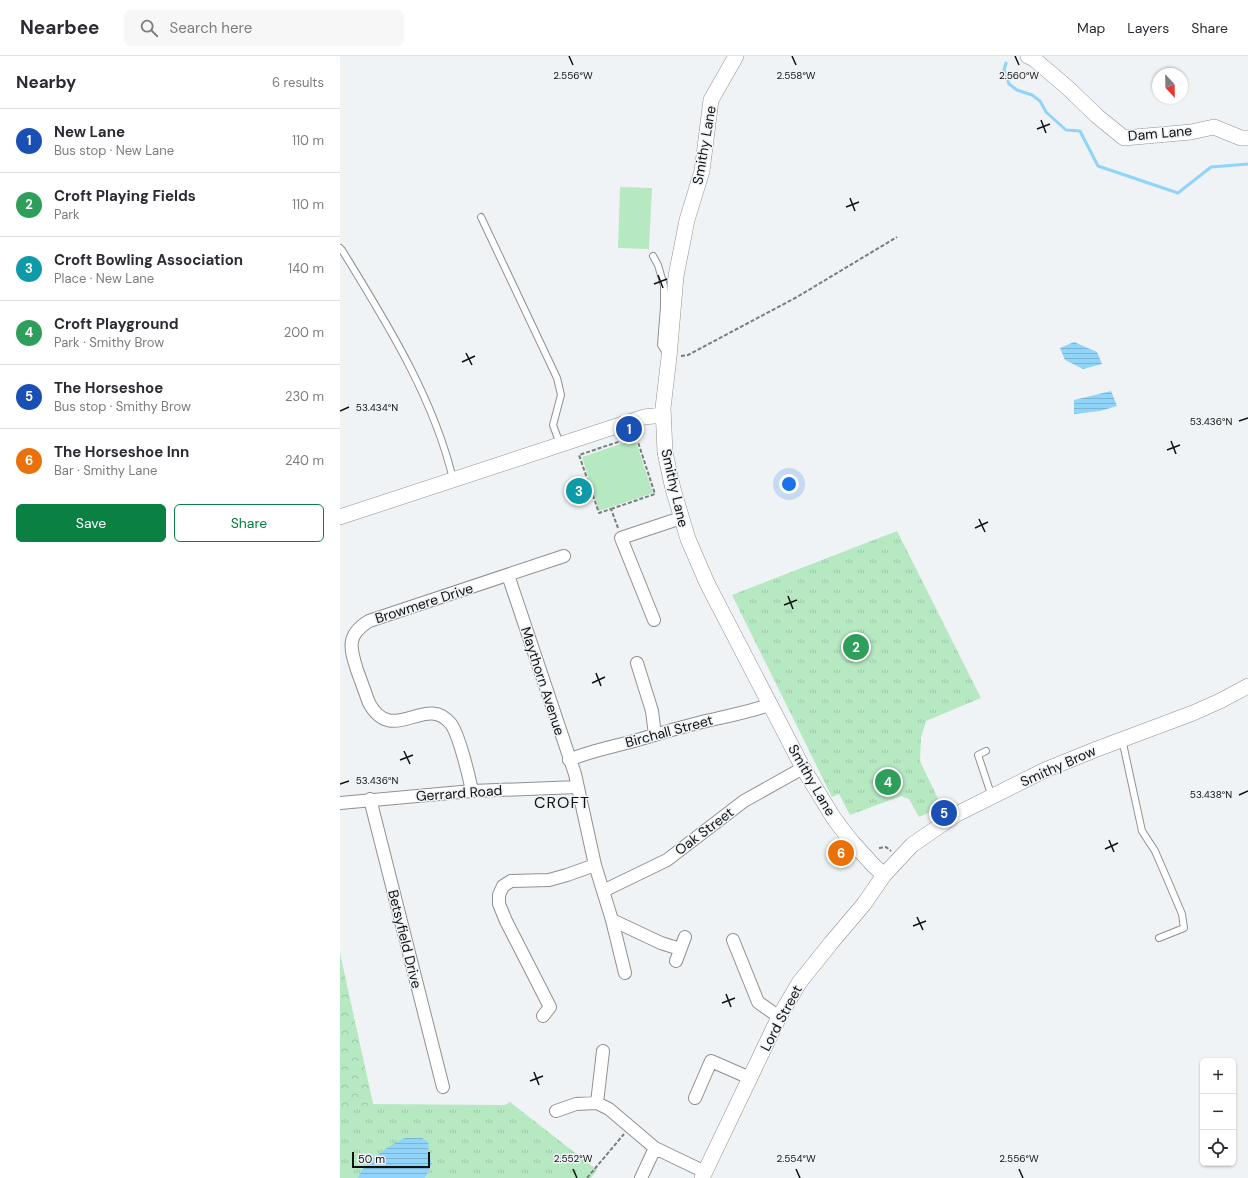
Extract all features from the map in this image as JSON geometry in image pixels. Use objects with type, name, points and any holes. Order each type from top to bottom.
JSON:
[{"type":"street","name":"Smithy Lane","points":[[736,56],[712,100],[702,171],[687,220],[676,276],[669,357],[663,400],[665,452],[681,518],[688,539],[707,583],[769,705],[803,768],[833,817],[874,866],[884,875]]},
{"type":"street","name":"Dam Lane","points":[[1028,56],[1034,59],[1068,88],[1097,116],[1124,138],[1191,132],[1214,127],[1241,138],[1248,138]]},
{"type":"street","points":[[340,517],[644,417],[663,415]]},
{"type":"street","points":[[654,620],[622,538],[681,518]]},
{"type":"street","name":"Browmere Drive","points":[[472,791],[469,775],[454,729],[450,723],[439,715],[432,713],[394,722],[376,715],[368,703],[353,657],[351,644],[353,637],[356,631],[369,621],[564,556]]},
{"type":"street","name":"Maythorn Avenue","points":[[508,575],[578,787],[595,865],[612,920],[625,972]]},
{"type":"street","points":[[637,663],[648,682],[655,735]]},
{"type":"street","name":"Smithy Brow","points":[[884,875],[904,852],[922,837],[957,814],[1064,761],[1193,713],[1248,686]]},
{"type":"street","name":"Birchall Street","points":[[569,760],[603,748],[698,723],[753,711],[769,705]]},
{"type":"street","name":"Oak Street","points":[[603,891],[663,862],[744,801],[803,768]]},
{"type":"street","name":"Gerrard Road","points":[[340,803],[370,799],[472,791],[578,787]]},
{"type":"street","name":"Betsyfield Drive","points":[[370,799],[445,1080]]},
{"type":"street","points":[[543,1016],[550,1007],[532,982],[500,910],[498,899],[500,890],[511,881],[549,880],[567,876],[595,865]]},
{"type":"street","name":"Lord Street","points":[[703,1175],[779,1017],[812,966],[864,904],[884,875]]},
{"type":"street","points":[[612,920],[661,944],[680,950]]},
{"type":"street","points":[[676,961],[685,937]]},
{"type":"street","points":[[733,940],[758,1002],[779,1017]]},
{"type":"street","points":[[597,1103],[603,1051]]},
{"type":"street","points":[[695,1098],[711,1061],[750,1078]]},
{"type":"street","points":[[556,1112],[576,1104],[597,1103],[609,1109],[655,1148],[703,1175]]},
{"type":"street","points":[[641,1178],[655,1148]]},
{"type":"lane","points":[[481,217],[558,378],[561,395],[553,425],[560,445]]},
{"type":"lane","points":[[340,248],[400,346],[429,410],[448,458],[454,480]]},
{"type":"lane","points":[[652,256],[658,265],[664,286],[661,345],[669,357]]},
{"type":"lane","points":[[1122,739],[1142,831],[1155,851],[1182,914],[1184,928],[1159,938]]},
{"type":"lane","points":[[986,751],[978,756],[992,797]]},
{"type":"path","points":[[669,357],[688,355],[724,337],[797,298],[897,237]]},
{"type":"path","points":[[636,436],[655,494],[611,509],[599,513],[579,455],[636,436]]},
{"type":"path","points":[[611,509],[622,538]]},
{"type":"path","points":[[879,848],[886,847],[893,852]]},
{"type":"path","points":[[587,1178],[629,1127]]},
{"type":"green space","points":[[620,187],[652,188],[649,249],[618,248]]},
{"type":"green space","points":[[635,439],[653,493],[599,511],[582,457]]},
{"type":"green space","points":[[897,531],[981,698],[926,721],[921,738],[920,761],[942,807],[919,817],[909,799],[901,796],[850,815],[839,794],[832,797],[732,595]]},
{"type":"green space","points":[[340,954],[373,1104],[505,1105],[510,1102],[597,1170],[591,1178],[425,1178],[432,1164],[428,1150],[390,1146],[367,1164],[358,1178],[340,1178]]},
{"type":"green space","points":[[340,954],[373,1104],[340,1115]]},
{"type":"water","points":[[1074,342],[1097,352],[1102,364],[1083,369],[1065,360],[1060,348]]},
{"type":"water","points":[[1111,391],[1117,406],[1100,411],[1074,414],[1074,400]]},
{"type":"water","points":[[405,1138],[422,1138],[427,1141],[429,1145],[428,1150],[432,1164],[425,1178],[358,1178],[360,1172],[385,1149]]},
{"type":"waterway","points":[[1006,63],[1004,70],[1009,84],[1017,90],[1032,95],[1040,101],[1046,112],[1066,130],[1080,131],[1098,166],[1178,193],[1211,167],[1248,164]]},
{"type":"place","name":"New Lane","points":[[629,429]]},
{"type":"place","name":"Croft Bowling Association","points":[[579,491]]},
{"type":"place","name":"Croft Playing Fields","points":[[856,647]]},
{"type":"place","name":"Croft Playground","points":[[888,782]]},
{"type":"place","name":"The Horseshoe","points":[[944,813]]},
{"type":"place","name":"The Horseshoe Inn","points":[[841,853]]},
{"type":"district","name":"CROFT","points":[[562,802]]}]
